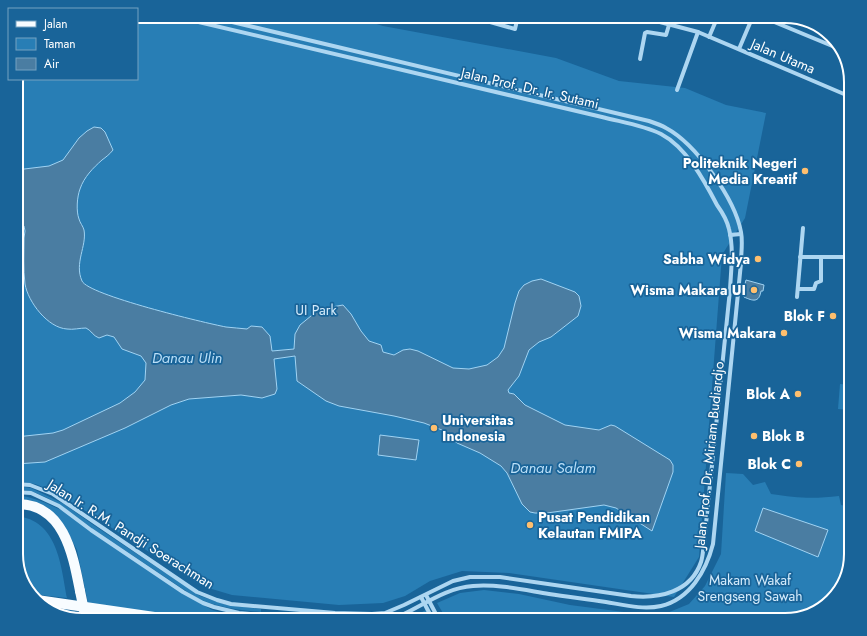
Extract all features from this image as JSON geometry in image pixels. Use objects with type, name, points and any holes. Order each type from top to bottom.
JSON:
[{"type":"main road","points":[[23,505],[31,506],[44,512],[60,528],[66,538],[71,549],[85,613]]},
{"type":"main road","points":[[47,601],[127,613]]},
{"type":"street","name":"Jalan Prof. Dr. Ir. Sutami","points":[[203,23],[602,116],[639,126],[661,134],[676,145],[692,162],[726,220],[732,252],[725,336]]},
{"type":"street","name":"Jalan Prof. Dr. Ir. Sutami","points":[[237,23],[630,115],[666,128],[682,140],[699,156],[718,181],[736,214],[741,234],[741,263],[733,335]]},
{"type":"street","points":[[494,23],[515,29],[516,23]]},
{"type":"street","name":"Jalan Utama","points":[[662,23],[698,32],[739,48],[844,94]]},
{"type":"street","points":[[709,37],[715,23]]},
{"type":"street","points":[[739,48],[750,23]]},
{"type":"street","points":[[777,23],[832,46]]},
{"type":"street","points":[[640,59],[645,33],[666,35],[669,25]]},
{"type":"street","points":[[676,90],[698,32]]},
{"type":"street","points":[[797,297],[803,228]]},
{"type":"street","points":[[730,235],[741,234]]},
{"type":"street","points":[[800,257],[844,257]]},
{"type":"street","points":[[798,289],[814,289],[816,283],[821,281],[822,257]]},
{"type":"street","name":"Jalan Prof. Dr. Miriam Budiardjo","points":[[429,601],[457,588],[482,586],[521,589],[640,607],[657,606],[671,602],[693,586],[705,569],[710,558],[713,544],[733,335]]},
{"type":"street","name":"Jalan Prof. Dr. Miriam Budiardjo","points":[[421,597],[453,580],[482,576],[500,577],[642,597],[658,596],[677,590],[687,582],[695,574],[701,562],[725,336]]},
{"type":"street","name":"Jalan Ir. R.M. Pandji Soerachman","points":[[23,484],[30,485],[52,494],[197,592],[232,604],[325,613]]},
{"type":"street","points":[[710,488],[718,489]]},
{"type":"street","name":"Jalan Ir. R.M. Pandji Soerachman","points":[[23,492],[31,493],[59,506],[91,530],[183,592],[203,603],[239,613]]},
{"type":"street","points":[[482,576],[482,586]]},
{"type":"street","points":[[426,595],[435,613]]},
{"type":"street","points":[[421,597],[429,613]]},
{"type":"street","name":"Jalan Ir. R.M. Pandji Soerachman","points":[[385,613],[421,597]]},
{"type":"street","points":[[408,613],[429,601]]},
{"type":"street","points":[[284,613],[285,609]]},
{"type":"green space","name":"UI Park","points":[[138,23],[373,23],[556,58],[619,81],[685,88],[726,105],[766,113],[745,218],[722,255],[699,557],[674,597],[509,573],[462,571],[430,581],[405,596],[383,603],[339,605],[232,595],[202,586],[56,492],[35,484],[23,482],[23,80],[138,80]]},
{"type":"green space","points":[[840,384],[844,384],[844,410],[838,409]]},
{"type":"green space","name":"Makam Wakaf Srengseng Sawah","points":[[726,473],[743,474],[753,485],[765,482],[771,494],[805,498],[839,496],[841,505],[844,506],[844,554],[841,573],[836,584],[827,596],[804,610],[785,613],[667,613],[689,604],[705,586],[721,554]]},
{"type":"green space","points":[[23,487],[31,488],[64,504],[200,596],[227,605],[261,609],[261,612],[227,608],[195,597],[96,531],[59,504],[23,490]]},
{"type":"green space","points":[[23,496],[35,499],[65,512],[181,592],[212,610],[223,613],[130,613],[89,608],[77,550],[65,527],[23,505]]},
{"type":"green space","points":[[23,518],[30,519],[41,526],[49,535],[55,546],[59,559],[67,598],[39,595],[29,580],[23,558]]},
{"type":"green space","points":[[484,590],[519,594],[570,605],[631,613],[443,613],[437,603],[460,593]]},
{"type":"green space","points":[[60,609],[75,611],[75,612]]},
{"type":"green space","points":[[426,610],[428,613],[420,613]]},
{"type":"water","points":[[94,127],[101,128],[105,132],[113,150],[89,173],[79,192],[77,212],[84,230],[84,242],[79,268],[82,281],[89,287],[104,294],[148,308],[226,327],[247,329],[251,326],[262,327],[270,336],[272,351],[294,349],[295,334],[300,325],[317,311],[343,305],[351,314],[369,341],[381,345],[383,352],[394,355],[403,350],[410,349],[418,351],[453,368],[469,369],[487,365],[498,357],[504,348],[515,303],[519,291],[524,285],[541,279],[575,292],[579,296],[581,306],[578,316],[551,337],[539,342],[529,350],[519,376],[508,390],[509,393],[514,394],[525,405],[565,425],[599,430],[611,425],[615,426],[670,460],[673,465],[673,472],[652,531],[616,508],[604,505],[547,513],[530,512],[522,504],[507,473],[501,466],[480,453],[457,443],[442,430],[424,423],[339,406],[326,401],[297,381],[295,356],[274,359],[277,389],[275,394],[262,398],[241,395],[189,399],[171,405],[125,428],[45,462],[23,464],[23,436],[53,433],[63,430],[120,403],[135,392],[145,380],[146,363],[141,356],[122,349],[114,337],[107,335],[99,338],[86,328],[67,329],[60,328],[53,324],[40,313],[35,306],[30,298],[25,284],[23,169],[49,166],[63,160],[79,138]]},
{"type":"water","name":"Wisma Makara UI","points":[[746,280],[764,285],[763,291],[761,291],[759,298],[753,300],[744,297],[743,293]]},
{"type":"water","points":[[380,435],[419,440],[416,460],[378,455]]},
{"type":"water","points":[[763,508],[828,530],[818,557],[755,531]]},
{"type":"place","name":"Politeknik Negeri Media Kreatif","points":[[805,171]]},
{"type":"place","name":"Sabha Widya","points":[[758,259]]},
{"type":"place","name":"Wisma Makara UI","points":[[754,290]]},
{"type":"place","name":"Blok F","points":[[833,316]]},
{"type":"place","name":"Wisma Makara","points":[[784,333]]},
{"type":"place","name":"Blok A","points":[[798,394]]},
{"type":"place","name":"Universitas Indonesia","points":[[434,428]]},
{"type":"place","name":"Blok B","points":[[754,436]]},
{"type":"place","name":"Blok C","points":[[799,464]]},
{"type":"place","name":"Pusat Pendidikan Kelautan FMIPA","points":[[530,525]]},
{"type":"water label","name":"Danau Ulin","points":[[187,358]]},
{"type":"water label","name":"Danau Salam","points":[[553,468]]}]
